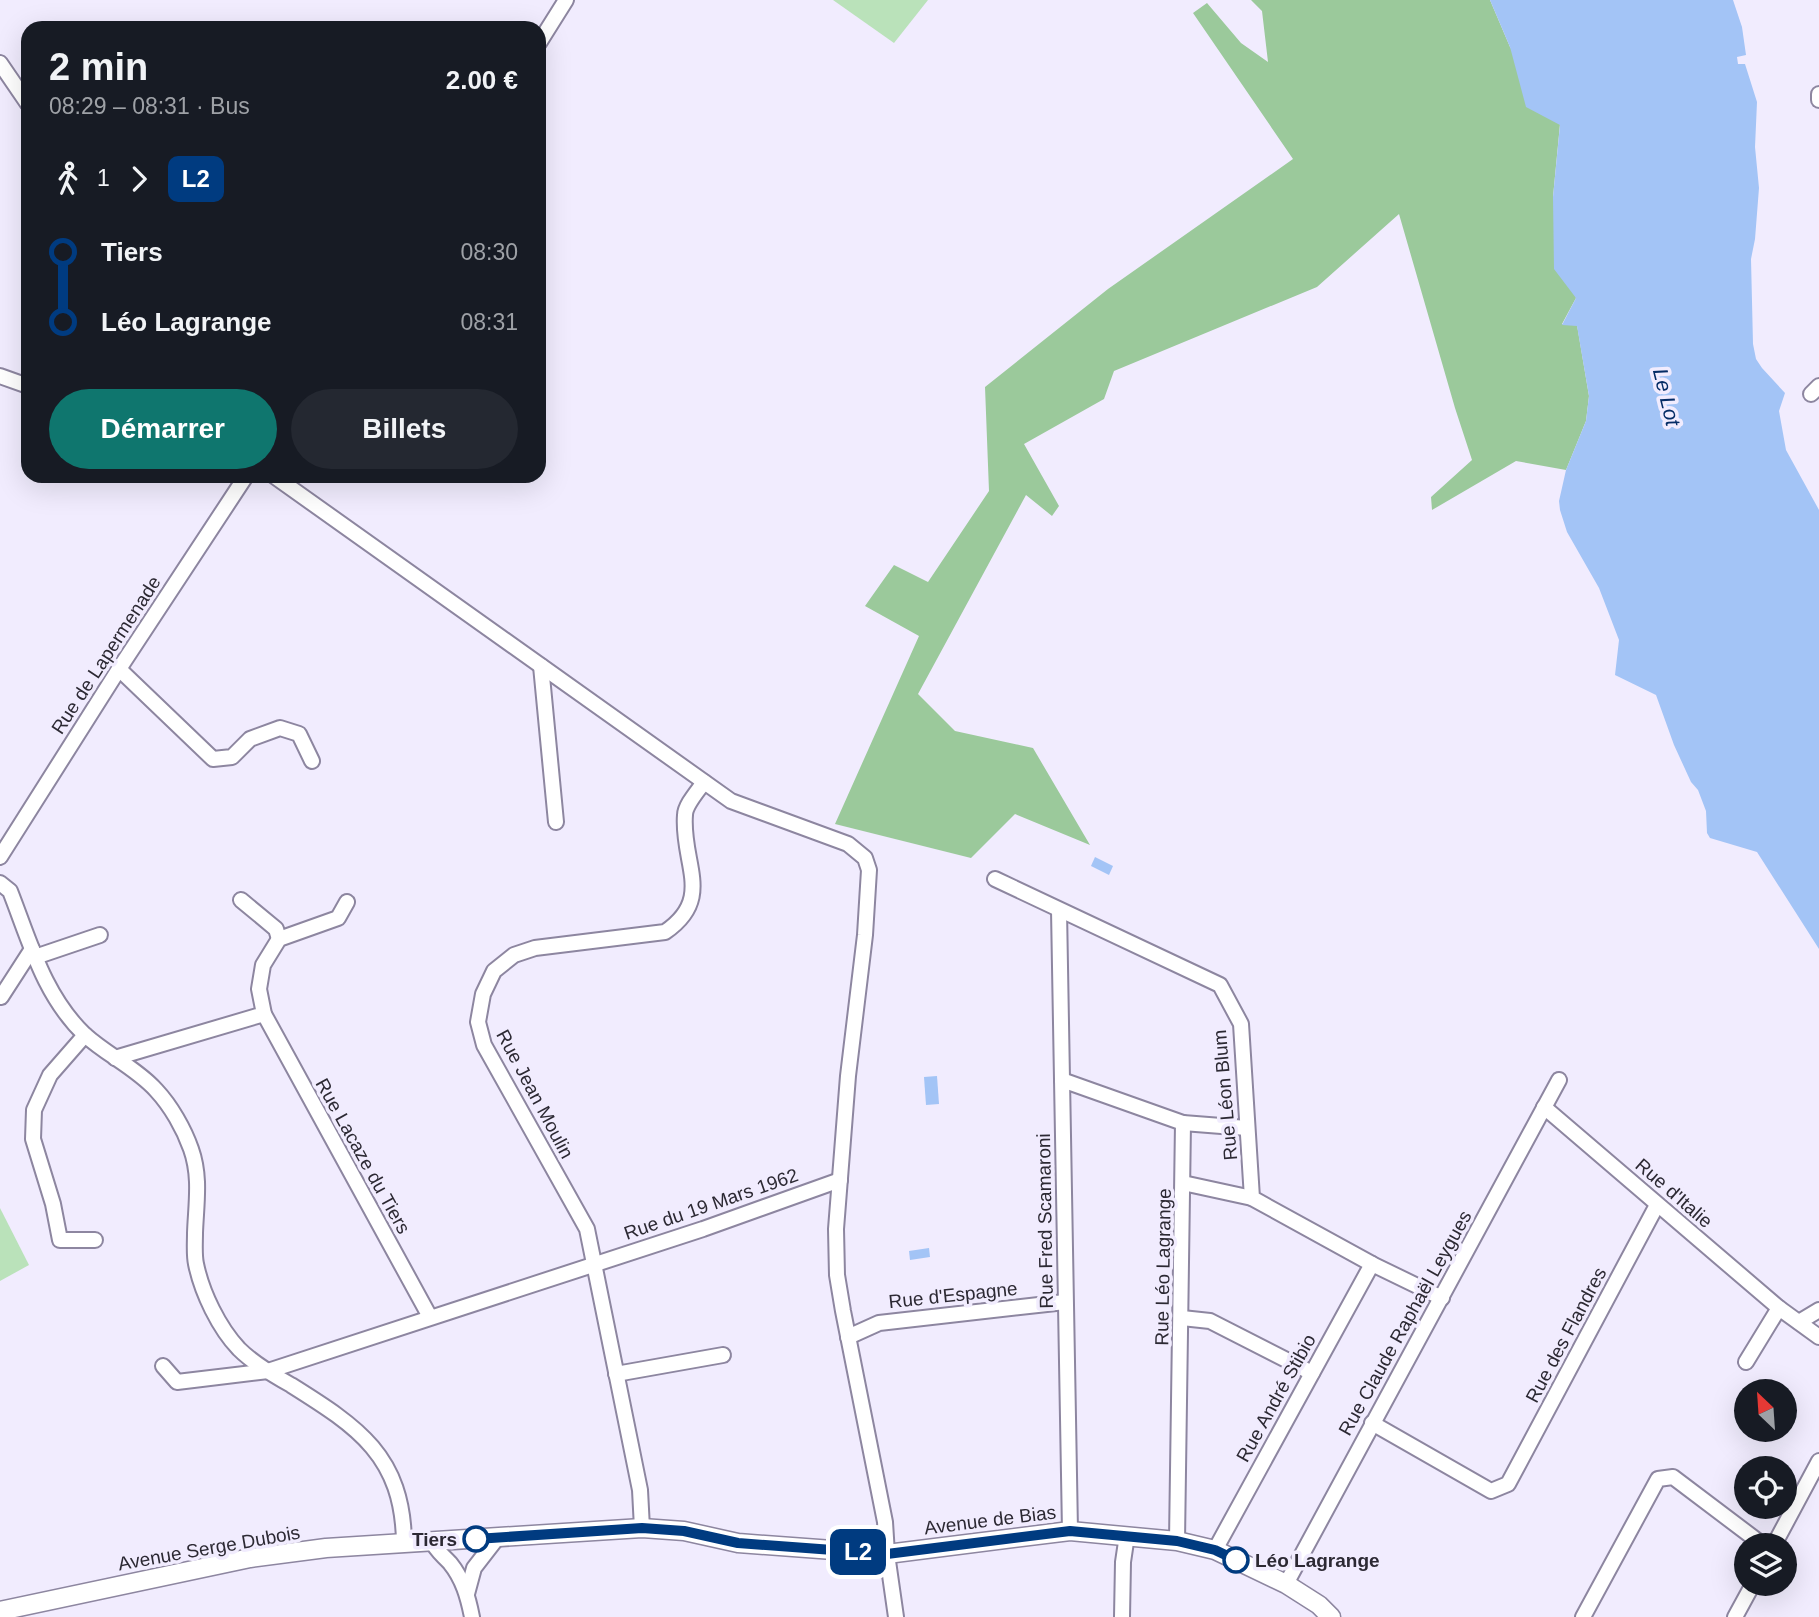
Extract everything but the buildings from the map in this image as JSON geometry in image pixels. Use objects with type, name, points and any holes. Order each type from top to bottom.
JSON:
[{"type":"street","points":[[546,32],[566,0]]},
{"type":"street","points":[[0,63],[21,93]]},
{"type":"street","points":[[1819,94],[1819,100]]},
{"type":"street","points":[[0,376],[21,384]]},
{"type":"street","name":"Rue de Lapermenade","points":[[0,857],[241,483]]},
{"type":"street","points":[[284,483],[731,801],[848,844],[864,858],[869,870],[865,935],[848,1076],[835,1229],[837,1275],[885,1522],[896,1617]]},
{"type":"street","points":[[541,666],[556,822]]},
{"type":"street","points":[[119,669],[214,759],[232,757],[250,739],[280,728],[299,734],[312,761]]},
{"type":"street","name":"Rue Jean Moulin","points":[[642,1528],[639,1490],[587,1229],[484,1045],[478,1022],[483,994],[494,971],[514,955],[535,948],[665,932],[681,921],[692,901],[684,813],[704,782]]},
{"type":"street","name":"Rue Léon Blum","points":[[995,879],[1220,985],[1241,1024],[1251,1198]]},
{"type":"street","points":[[0,883],[10,891],[40,972],[62,1007],[85,1035],[156,1090],[178,1121],[191,1149],[198,1178],[196,1264],[219,1320],[239,1349],[268,1371],[338,1415],[363,1436],[388,1471],[399,1498],[404,1543]]},
{"type":"street","points":[[241,900],[276,929],[279,939]]},
{"type":"street","points":[[115,1058],[264,1014],[259,989],[264,965],[279,939],[338,918],[347,902]]},
{"type":"street","name":"Rue Fred Scamaroni","points":[[1059,910],[1070,1531]]},
{"type":"street","points":[[1,997],[33,953],[100,935]]},
{"type":"street","name":"Rue Lacaze du Tiers","points":[[264,1014],[430,1317]]},
{"type":"street","points":[[85,1035],[50,1075],[34,1110],[33,1139],[53,1205],[60,1240],[95,1240]]},
{"type":"street","points":[[1062,1080],[1183,1123],[1247,1128]]},
{"type":"street","name":"Rue Claude Raphaël Leygues","points":[[1286,1584],[1559,1080]]},
{"type":"street","name":"Rue d'Italie","points":[[1544,1107],[1779,1308],[1819,1337]]},
{"type":"street","name":"Rue Léo Lagrange","points":[[1177,1541],[1183,1123]]},
{"type":"street","name":"Rue du 19 Mars 1962","points":[[596,1264],[839,1180]]},
{"type":"street","points":[[1183,1183],[1251,1198],[1372,1264],[1442,1298]]},
{"type":"street","name":"Rue des Flandres","points":[[1372,1423],[1491,1491],[1508,1483],[1657,1205]]},
{"type":"street","points":[[163,1366],[177,1382],[268,1371],[596,1264]]},
{"type":"street","name":"Rue André Stibio","points":[[1215,1550],[1372,1264]]},
{"type":"street","name":"Rue d'Espagne","points":[[848,1337],[878,1323],[1065,1302]]},
{"type":"street","points":[[1746,1362],[1779,1308]]},
{"type":"street","points":[[1800,1322],[1819,1310]]},
{"type":"street","points":[[1182,1318],[1210,1321],[1312,1373]]},
{"type":"street","points":[[616,1374],[723,1355]]},
{"type":"street","points":[[1780,1533],[1819,1461]]},
{"type":"street","points":[[1583,1617],[1658,1479],[1673,1477],[1747,1533]]},
{"type":"street","name":"Avenue Serge Dubois","points":[[0,1611],[250,1558],[327,1548],[432,1541],[642,1528],[684,1531],[738,1543],[887,1554]]},
{"type":"street","name":"Avenue de Bias","points":[[887,1554],[1070,1531],[1177,1541],[1215,1550],[1286,1584],[1319,1605],[1332,1617]]},
{"type":"street","points":[[1122,1617],[1123,1562],[1127,1535]]},
{"type":"street","points":[[467,1594],[474,1568],[498,1537]]},
{"type":"street","points":[[432,1541],[435,1549],[458,1575],[467,1594],[472,1617]]},
{"type":"street","points":[[1735,1617],[1746,1596]]},
{"type":"green space","points":[[833,0],[928,0],[894,43]]},
{"type":"green space","points":[[1251,0],[1490,0],[1510,47],[1560,124],[1553,197],[1576,298],[1562,324],[1577,325],[1589,396],[1586,421],[1566,470],[1516,461],[1432,510],[1431,497],[1472,460],[1399,214],[1317,287],[1114,371],[1104,399],[1024,444],[1059,506],[1052,516],[1026,495],[918,694],[955,731],[1033,748],[1090,845],[1015,814],[971,858],[835,824],[919,636],[865,606],[894,565],[928,582],[989,491],[985,387],[1108,289],[1293,159],[1193,13],[1207,3],[1241,43],[1268,62],[1262,11]]},
{"type":"green space","points":[[0,1208],[29,1265],[0,1281]]},
{"type":"water","name":"Le Lot","points":[[1490,0],[1733,0],[1742,27],[1746,55],[1737,57],[1738,64],[1745,64],[1757,102],[1755,147],[1759,188],[1751,259],[1753,344],[1756,359],[1785,393],[1779,411],[1786,450],[1819,510],[1819,949],[1757,852],[1710,838],[1707,833],[1706,811],[1674,745],[1656,695],[1615,675],[1619,640],[1599,588],[1567,532],[1559,501],[1566,470],[1586,421],[1589,396],[1577,326],[1562,325],[1576,298],[1554,269],[1553,197],[1560,125],[1526,107],[1510,47]]},
{"type":"water","points":[[1095,857],[1113,866],[1109,875],[1091,866]]},
{"type":"water","points":[[937,1076],[939,1104],[926,1105],[924,1077]]},
{"type":"water","points":[[929,1248],[930,1257],[910,1260],[909,1251]]},
{"type":"bus line","name":"L2","points":[[476,1539],[642,1528],[684,1531],[738,1543],[887,1554],[1070,1531],[1177,1541],[1215,1550],[1236,1560]]},
{"type":"place","name":"Tiers","points":[[476,1539]]},
{"type":"place","name":"Léo Lagrange","points":[[1236,1560]]}]
